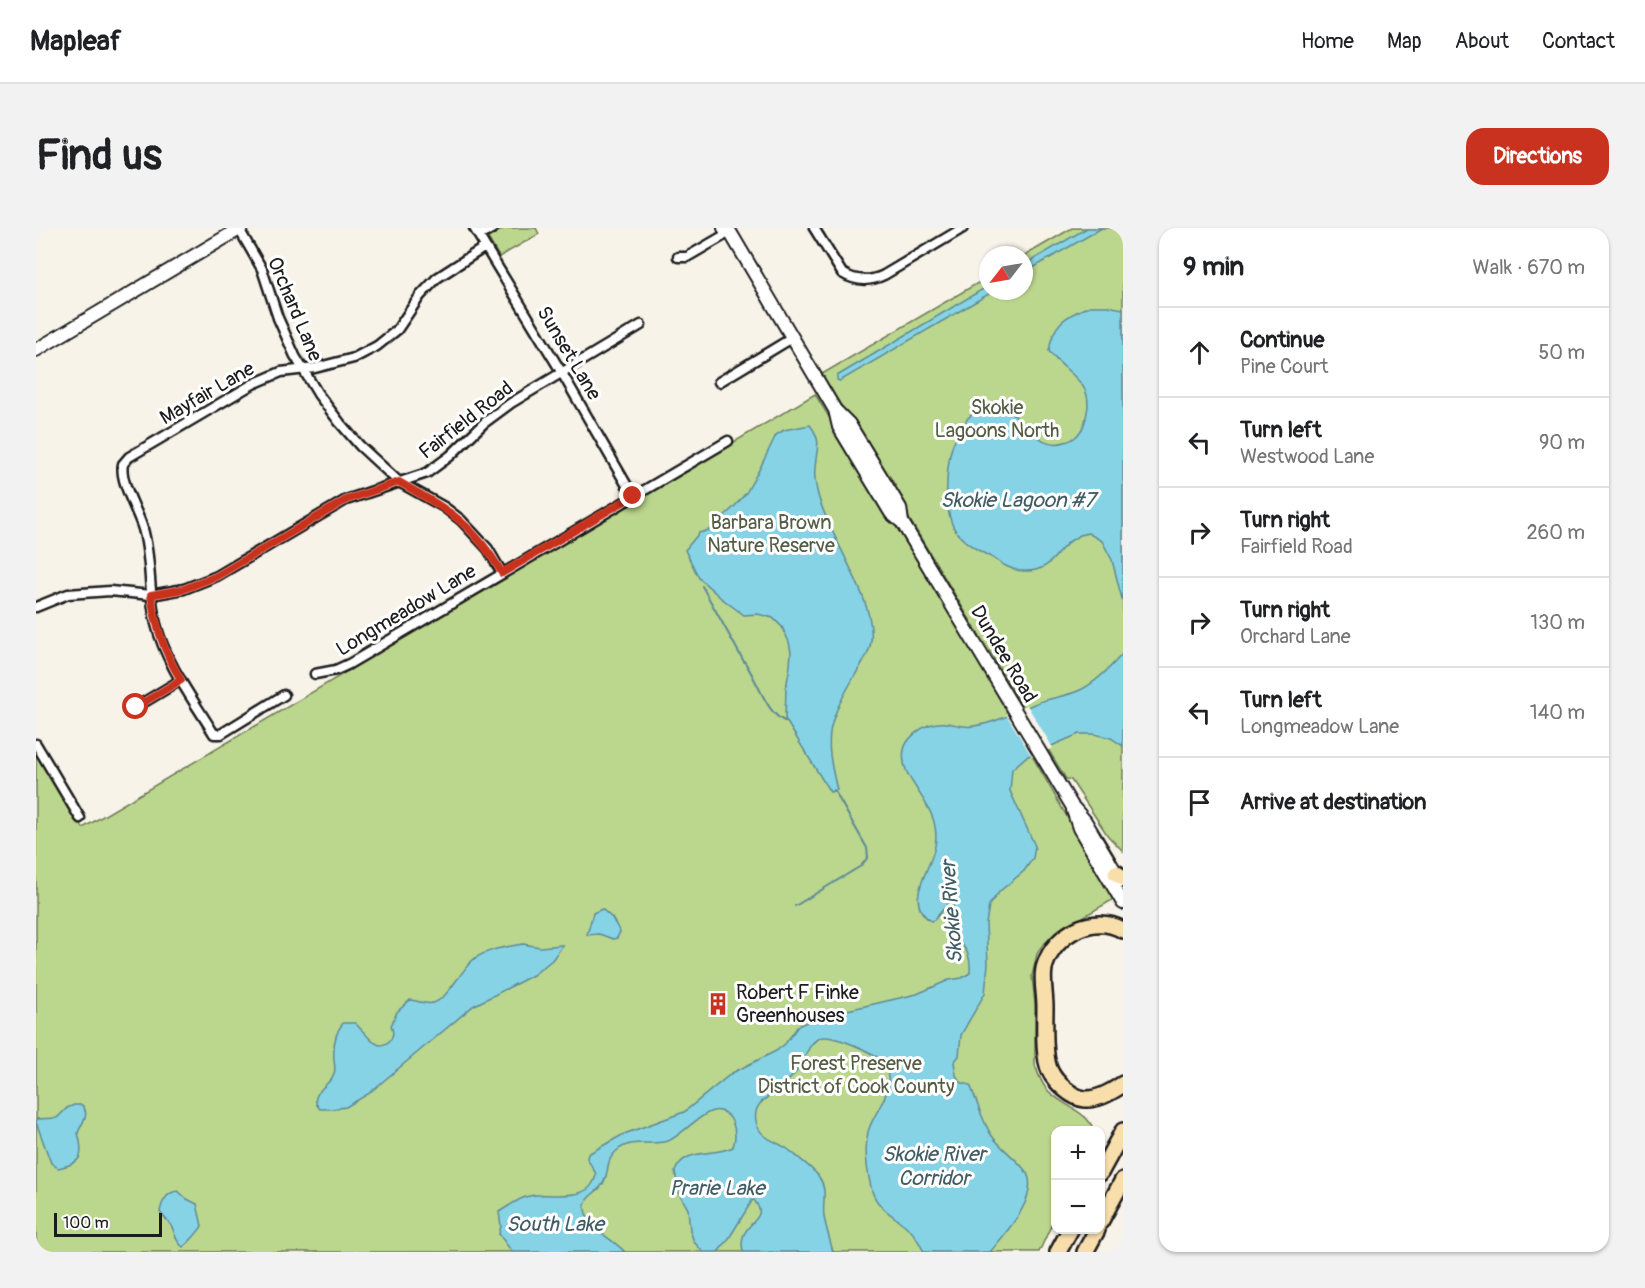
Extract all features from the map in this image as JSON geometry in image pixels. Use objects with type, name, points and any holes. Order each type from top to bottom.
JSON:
[{"type":"highway","points":[[1123,930],[1116,926],[1095,924],[1079,927],[1063,938],[1044,966],[1045,1041],[1049,1070],[1063,1089],[1084,1099],[1110,1093],[1123,1084]]},
{"type":"highway","points":[[1105,1165],[1123,1131]]},
{"type":"highway","points":[[1105,1214],[1123,1180]]},
{"type":"highway","points":[[1058,1252],[1068,1234]]},
{"type":"highway","points":[[1084,1252],[1095,1234]]},
{"type":"main road","points":[[36,350],[240,228]]},
{"type":"main road","name":"Dundee Road","points":[[728,229],[835,410],[849,424],[900,508],[902,522],[1072,806],[1086,821],[1121,878]]},
{"type":"main road","name":"Dundee Road","points":[[1072,806],[1079,828],[1123,903]]},
{"type":"street","name":"Orchard Lane","points":[[240,228],[262,270],[285,336],[302,369],[340,423],[360,446],[399,482],[444,507],[461,520],[488,549],[502,573]]},
{"type":"street","name":"Sunset Lane","points":[[474,228],[633,496]]},
{"type":"street","points":[[479,236],[493,228]]},
{"type":"street","points":[[814,228],[842,273],[854,278],[871,280],[884,275],[963,228]]},
{"type":"street","points":[[678,257],[691,255],[728,229]]},
{"type":"street","name":"Mayfair Lane","points":[[151,595],[145,537],[122,468],[129,457],[253,384],[281,372],[354,358],[377,346],[397,330],[420,296],[437,278],[485,247]]},
{"type":"street","name":"Fairfield Road","points":[[36,607],[68,594],[110,591],[151,595],[184,589],[217,576],[346,500],[416,478],[438,466],[483,423],[511,403],[641,325]]},
{"type":"street","points":[[719,382],[792,338]]},
{"type":"street","name":"Longmeadow Lane","points":[[315,674],[336,670],[349,664],[728,441]]},
{"type":"street","points":[[151,595],[161,641],[168,659],[214,734],[217,735],[284,695]]},
{"type":"street","points":[[136,707],[181,680]]},
{"type":"street","points":[[36,744],[80,818]]},
{"type":"green space","points":[[505,228],[536,228],[539,234],[499,257],[488,238]]},
{"type":"green space","name":"Skokie Lagoons North","points":[[1072,228],[1123,228],[1123,851],[1108,836],[1071,780],[1066,779],[822,374],[979,282],[979,300],[1033,300],[1033,251]]},
{"type":"green space","points":[[815,394],[974,654],[1114,899],[1055,933],[1037,954],[1032,976],[1035,1004],[1035,1065],[1039,1076],[1051,1093],[1085,1117],[1092,1126],[1051,1126],[1051,1226],[1039,1252],[36,1252],[36,751],[83,828]]},
{"type":"water","points":[[1087,228],[1102,228],[1033,268],[1033,260]]},
{"type":"water","points":[[979,291],[979,300],[840,381],[837,380],[837,376]]},
{"type":"water","name":"Skokie Lagoon #7","points":[[1090,306],[1123,309],[1123,603],[1112,560],[1102,541],[1088,533],[1079,535],[1068,542],[1042,568],[1020,571],[1002,564],[965,541],[953,527],[948,507],[947,473],[951,449],[965,422],[977,411],[988,407],[1009,412],[1035,434],[1054,443],[1075,438],[1080,432],[1087,412],[1086,392],[1076,378],[1049,351],[1057,327],[1067,317]]},
{"type":"water","points":[[810,425],[818,441],[815,474],[818,495],[859,588],[871,625],[869,651],[838,708],[830,732],[830,756],[837,790],[830,792],[785,719],[791,652],[782,627],[773,618],[758,614],[744,615],[721,598],[699,578],[685,550],[699,533],[709,530],[746,493],[776,435],[784,430]]},
{"type":"water","points":[[1123,653],[1123,746],[1111,738],[1094,734],[1079,734],[1026,757],[1012,769],[1010,791],[1035,846],[1033,858],[1024,871],[1000,891],[989,905],[986,924],[988,964],[985,993],[961,1035],[959,1056],[954,1062],[956,1075],[960,1082],[970,1085],[988,1130],[999,1145],[1024,1169],[1029,1178],[1026,1201],[1013,1224],[990,1252],[924,1252],[911,1231],[878,1203],[870,1184],[866,1147],[871,1124],[887,1092],[888,1074],[884,1064],[873,1055],[843,1041],[825,1037],[819,1038],[812,1044],[796,1072],[760,1104],[757,1108],[756,1121],[765,1136],[789,1150],[810,1167],[822,1182],[824,1217],[833,1252],[743,1252],[743,1237],[759,1215],[758,1205],[753,1199],[718,1252],[703,1252],[694,1242],[688,1209],[679,1193],[675,1172],[685,1159],[733,1147],[735,1134],[732,1121],[725,1113],[718,1110],[709,1112],[668,1141],[630,1144],[614,1153],[609,1162],[605,1180],[586,1201],[585,1209],[595,1228],[625,1252],[512,1252],[499,1234],[501,1226],[499,1212],[529,1196],[569,1195],[587,1190],[593,1184],[596,1174],[587,1158],[588,1154],[624,1134],[684,1112],[732,1073],[776,1051],[785,1044],[798,1026],[830,1014],[917,994],[970,973],[967,951],[951,925],[955,899],[953,898],[931,921],[919,905],[918,895],[935,846],[936,831],[933,817],[907,772],[904,762],[905,746],[914,735],[929,725],[942,723],[968,727],[982,725],[1039,702],[1078,691],[1097,680]]},
{"type":"water","points":[[602,909],[612,918],[620,932],[617,938],[613,939],[599,934],[587,935],[593,913]]},
{"type":"water","points":[[523,944],[540,947],[563,945],[552,960],[533,975],[473,1006],[368,1094],[346,1107],[320,1109],[316,1104],[317,1094],[334,1074],[335,1040],[343,1023],[355,1023],[372,1041],[383,1045],[392,1036],[391,1026],[397,1012],[410,1000],[433,1003],[444,996],[474,959],[504,947]]},
{"type":"water","points":[[82,1105],[86,1112],[78,1133],[81,1147],[80,1157],[73,1164],[58,1168],[51,1163],[36,1122],[37,1119],[57,1118],[67,1108]]},
{"type":"water","points":[[178,1191],[197,1204],[202,1226],[183,1247],[160,1212],[166,1198]]},
{"type":"pier","points":[[1027,705],[1053,748],[1032,757],[1006,714]]},
{"type":"waterway","points":[[702,586],[768,704],[773,712],[787,722]]},
{"type":"waterway","points":[[795,906],[861,866],[868,857],[867,848],[834,790]]},
{"type":"place","name":"Robert F Finke Greenhouses","points":[[718,1004]]},
{"type":"route","points":[[136,707],[181,680],[168,659],[161,641],[155,622],[151,595],[184,589],[217,576],[346,500],[399,482],[444,507],[461,520],[488,549],[502,573],[633,496]]},
{"type":"park label","name":"Barbara Brown Nature Reserve","points":[[771,534]]},
{"type":"park label","name":"Forest Preserve District of Cook County","points":[[856,1074]]},
{"type":"water label","name":"Skokie River","points":[[952,912]]},
{"type":"water label","name":"Skokie River Corridor","points":[[934,1166]]},
{"type":"water label","name":"Prarie Lake","points":[[717,1188]]},
{"type":"water label","name":"South Lake","points":[[555,1224]]}]
